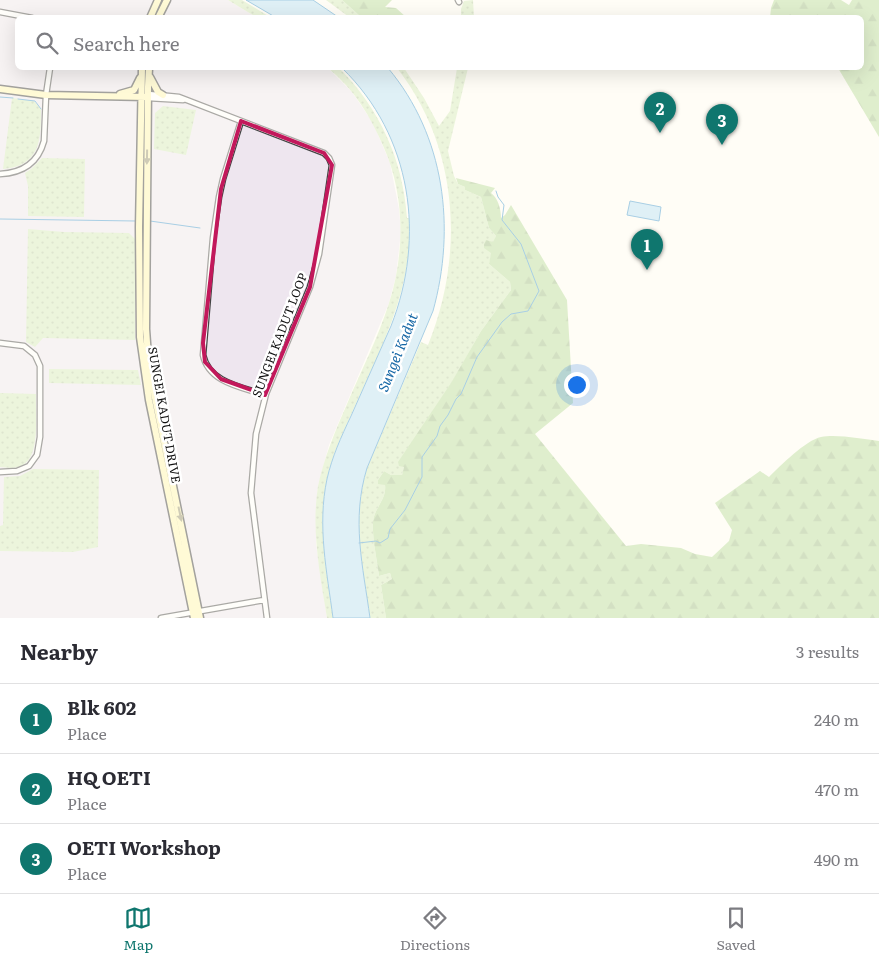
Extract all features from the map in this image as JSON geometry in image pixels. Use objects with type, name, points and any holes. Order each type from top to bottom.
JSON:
[{"type":"main road","points":[[151,15],[158,0]]},
{"type":"main road","points":[[160,15],[167,0]]},
{"type":"main road","points":[[0,89],[46,95],[106,96],[134,90],[146,71]]},
{"type":"main road","points":[[146,71],[158,92],[163,95]]},
{"type":"main road","points":[[145,95],[146,71]]},
{"type":"main road","points":[[120,94],[145,95]]},
{"type":"main road","points":[[106,96],[114,98],[145,95]]},
{"type":"main road","name":"SUNGEI KADUT DRIVE","points":[[145,95],[148,141],[146,329],[148,356],[196,613]]},
{"type":"main road","name":"SUNGEI KADUT DRIVE","points":[[145,95],[140,148],[139,221],[140,329],[143,361],[149,400],[196,613],[200,618]]},
{"type":"main road","points":[[140,148],[142,144],[148,141]]},
{"type":"street","points":[[0,12],[16,15]]},
{"type":"street","points":[[0,174],[20,171],[32,163],[40,154],[44,141],[46,95],[50,70]]},
{"type":"street","name":"SUNGEI KADUT LOOP","points":[[145,95],[180,97],[183,100]]},
{"type":"street","name":"SUNGEI KADUT LOOP","points":[[145,95],[183,100],[241,121],[324,153],[332,165],[319,254],[310,287],[265,395],[256,434],[251,493],[267,618]]},
{"type":"street","points":[[241,121],[220,189],[213,238],[203,355],[204,362],[214,375],[265,395]]},
{"type":"street","points":[[0,343],[24,346],[35,355],[40,366],[40,437],[37,455],[29,466],[17,471],[0,472]]},
{"type":"street","points":[[161,618],[264,600]]},
{"type":"highlighted area","points":[[241,121],[324,153],[332,165],[310,287],[265,395],[221,379],[205,362],[203,343],[221,189]]},
{"type":"shaded area","points":[[0,0],[228,0],[253,15],[15,15],[15,70],[330,70],[352,92],[373,123],[390,163],[399,209],[401,232],[396,276],[389,303],[329,445],[318,486],[316,544],[327,618],[0,618]]},
{"type":"green space","points":[[228,0],[242,0],[267,15],[253,15]]},
{"type":"green space","points":[[326,0],[342,0],[359,15],[346,15]]},
{"type":"green space","points":[[342,0],[392,0],[385,7],[396,8],[404,15],[359,15]]},
{"type":"green space","points":[[473,0],[474,15],[461,15],[464,1]]},
{"type":"green space","points":[[774,0],[841,0],[849,5],[852,0],[879,0],[879,137],[839,70],[864,70],[864,15],[770,15]]},
{"type":"green space","points":[[330,70],[341,70],[354,84],[377,118],[387,137],[395,156],[400,176],[407,218],[410,218],[406,269],[394,316],[339,443],[327,479],[324,497],[323,532],[333,618],[327,618],[317,552],[315,519],[318,486],[334,434],[385,316],[394,284],[400,245],[399,205],[391,166],[379,137],[361,104]]},
{"type":"green space","points":[[398,70],[405,70],[424,98],[439,126],[450,111],[457,70],[468,70],[448,151],[454,176],[458,184],[465,187],[465,190],[481,197],[489,228],[496,236],[489,264],[510,282],[511,290],[481,331],[404,467],[402,475],[391,475],[384,471],[378,480],[385,485],[385,490],[374,517],[373,535],[379,576],[390,573],[392,579],[381,585],[386,618],[370,618],[360,543],[359,525],[362,487],[367,468],[421,342],[428,345],[440,310],[451,238],[450,202],[444,166],[433,132],[418,99]]},
{"type":"green space","points":[[12,98],[34,101],[41,109],[39,140],[32,157],[25,163],[3,169]]},
{"type":"green space","points":[[163,106],[196,110],[186,155],[154,149],[155,113]]},
{"type":"green space","points":[[42,158],[85,159],[84,217],[28,216],[28,186],[25,173]]},
{"type":"green space","points":[[456,178],[495,188],[491,193],[499,204],[501,218],[511,205],[567,300],[573,403],[535,434],[626,546],[641,544],[681,548],[695,554],[712,557],[729,541],[732,530],[715,503],[760,471],[769,477],[801,448],[821,437],[842,436],[879,441],[879,618],[386,618],[381,585],[392,579],[390,573],[379,576],[373,535],[374,517],[385,490],[385,485],[378,484],[378,480],[384,471],[391,475],[402,475],[404,467],[399,466],[398,462],[451,383],[481,331],[511,290],[510,282],[489,264],[491,253],[484,248],[484,244],[486,240],[493,242],[496,236],[489,228],[481,197],[465,190],[465,187],[458,184]]},
{"type":"green space","points":[[28,229],[64,232],[129,233],[135,239],[135,340],[43,338],[35,347],[26,342]]},
{"type":"green space","points":[[49,369],[138,370],[141,385],[49,383]]},
{"type":"green space","points":[[0,393],[36,394],[35,443],[29,460],[18,467],[0,467]]},
{"type":"green space","points":[[33,469],[99,470],[98,547],[73,552],[0,551],[0,526],[3,525],[4,477],[20,476]]},
{"type":"water","points":[[246,0],[313,0],[335,15],[272,15]]},
{"type":"water","name":"Sungei Kadut","points":[[344,70],[389,70],[407,95],[422,123],[433,153],[441,184],[444,248],[440,280],[433,311],[367,468],[362,487],[359,525],[360,543],[370,618],[333,618],[323,532],[324,497],[327,479],[334,455],[391,326],[402,292],[408,258],[409,223],[406,189],[397,156],[384,124],[366,95]]},
{"type":"water","points":[[630,201],[661,207],[659,221],[627,215]]},
{"type":"waterway","points":[[0,97],[13,98]]},
{"type":"waterway","points":[[18,99],[35,101],[41,109]]},
{"type":"waterway","points":[[359,543],[376,541],[380,543],[388,538],[390,529],[405,510],[422,477],[422,457],[437,436],[440,426],[461,394],[477,357],[502,322],[511,314],[528,311],[539,291],[521,244],[502,220],[504,205],[496,191]]},
{"type":"waterway","points":[[0,219],[135,221]]},
{"type":"waterway","points":[[150,221],[200,228]]},
{"type":"place","name":"HQ OETI","points":[[660,133]]},
{"type":"place","name":"OETI Workshop","points":[[722,145]]},
{"type":"place","name":"Blk 602","points":[[647,270]]}]
